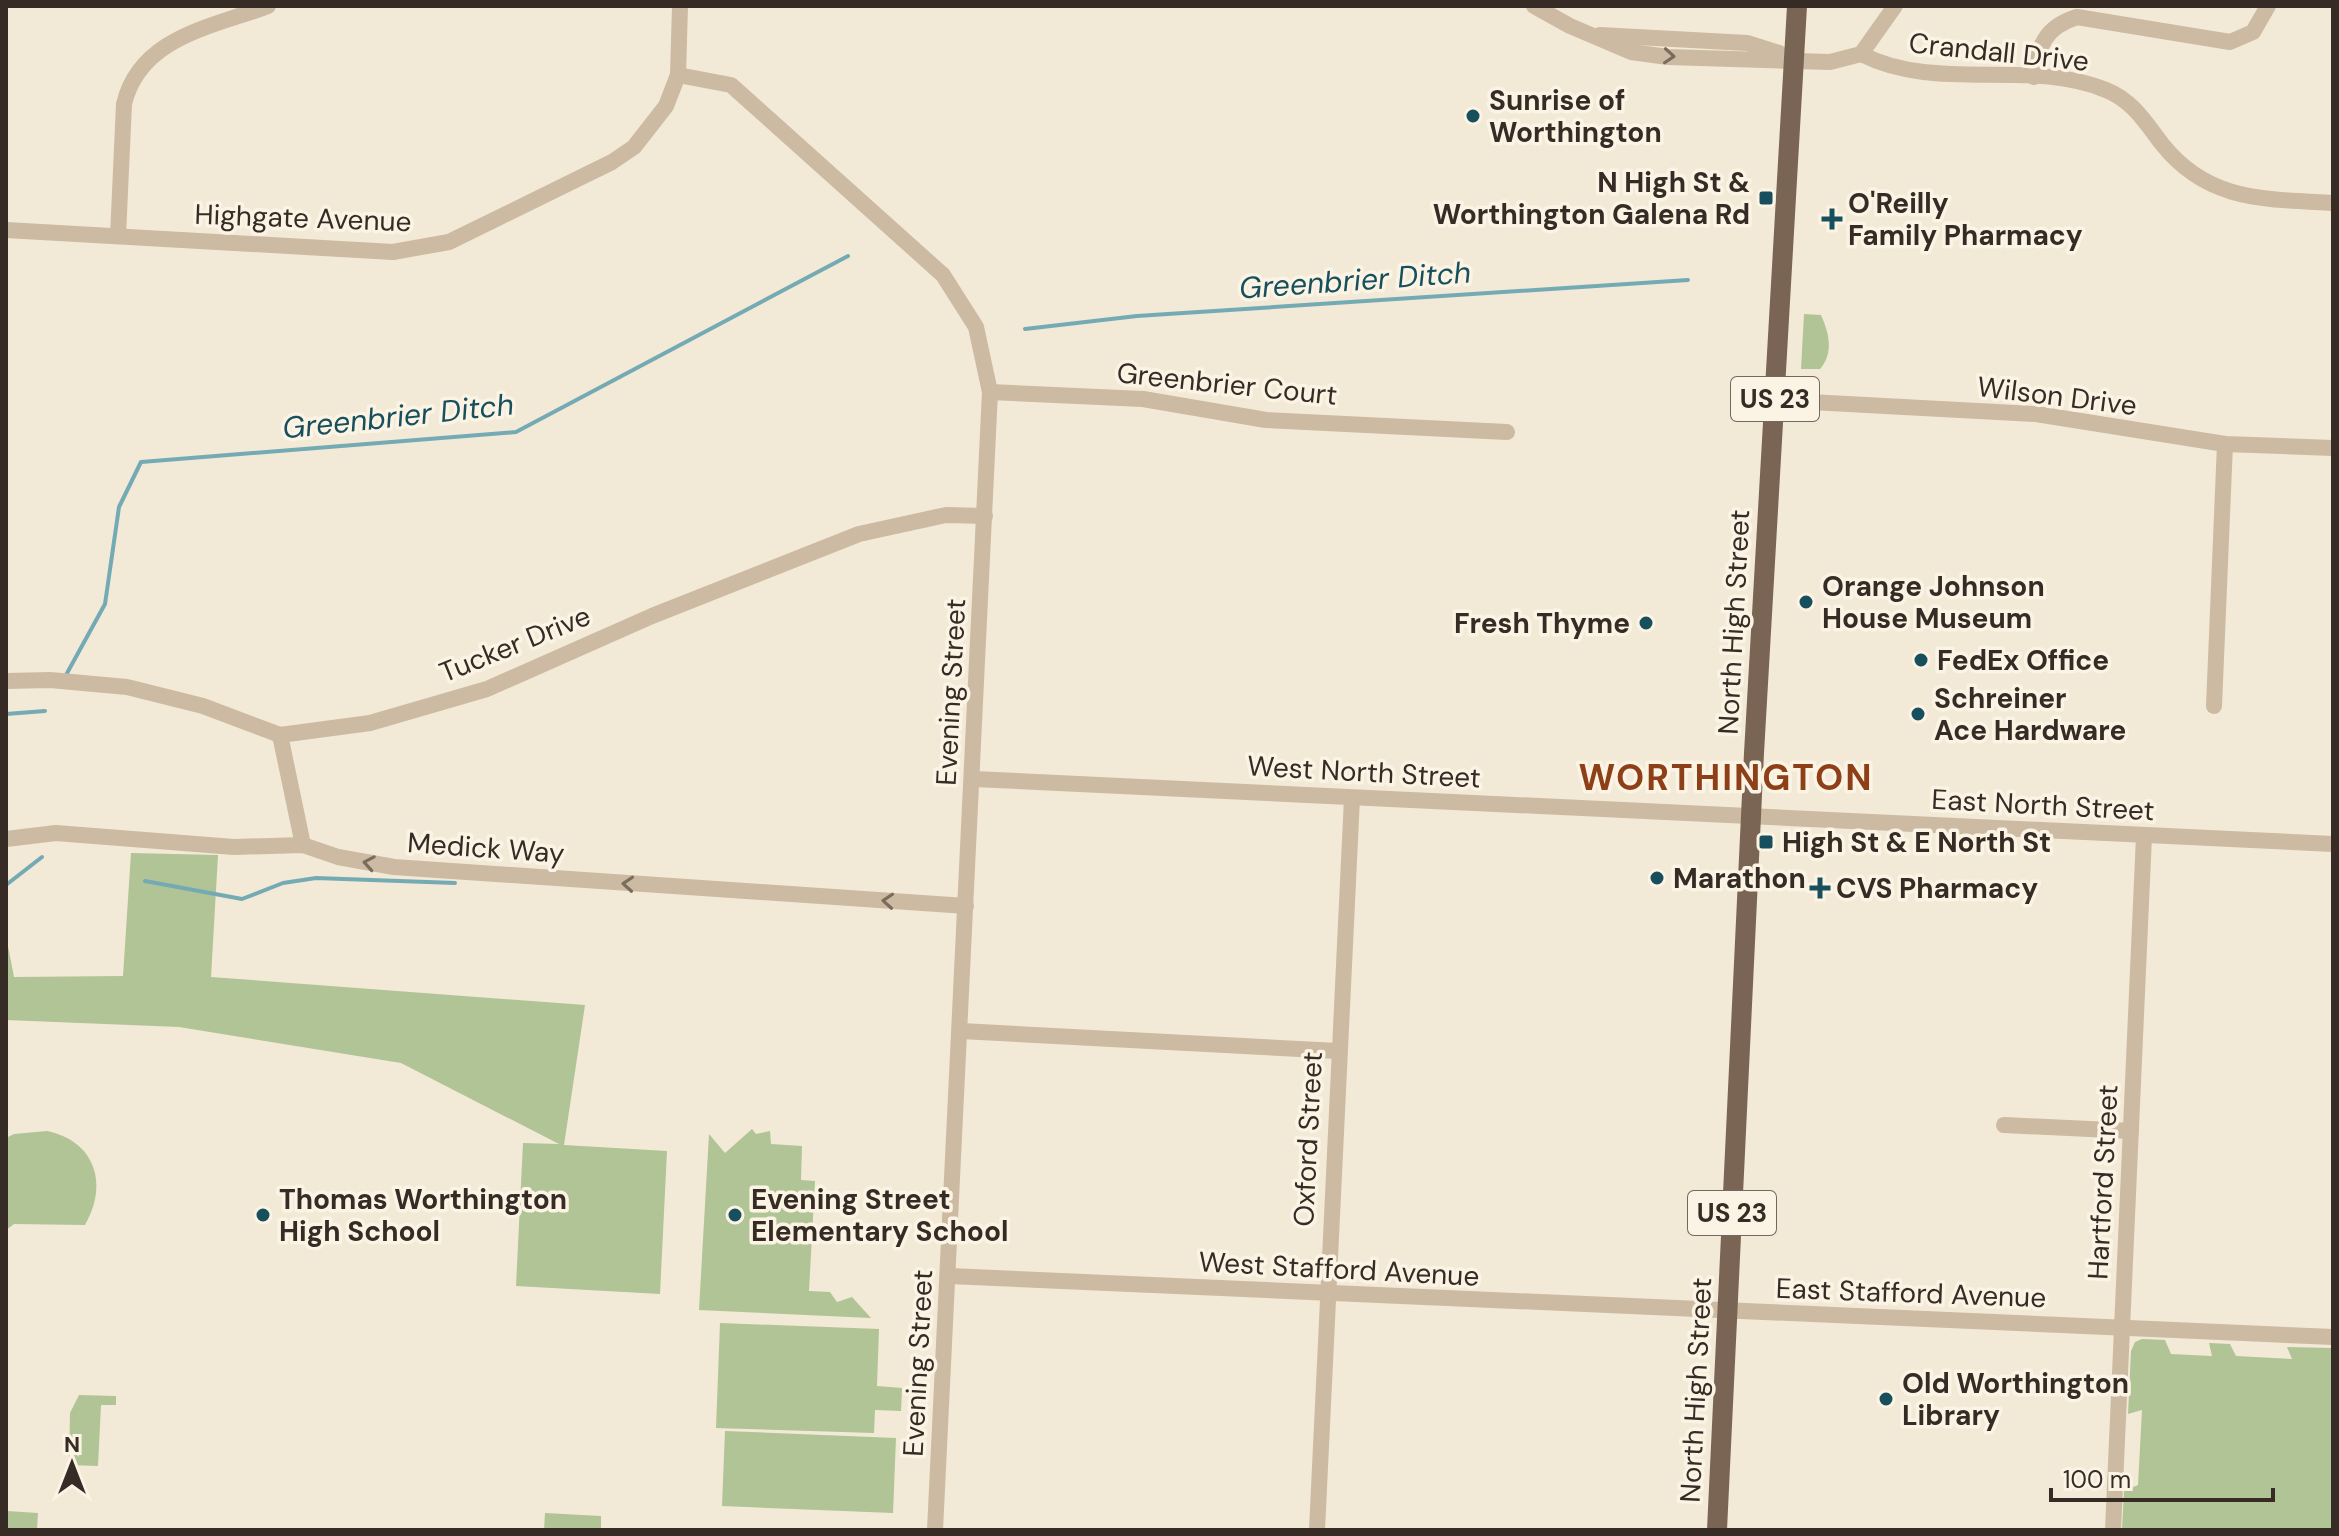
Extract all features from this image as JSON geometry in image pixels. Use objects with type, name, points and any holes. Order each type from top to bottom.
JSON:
[{"type":"main road","name":"North High Street","points":[[1717,1530],[1751,817],[1797,6]]},
{"type":"street","points":[[118,236],[124,104],[129,83],[141,64],[176,39],[268,6]]},
{"type":"street","points":[[678,75],[680,6]]},
{"type":"street","points":[[1534,6],[1631,52],[1668,57],[1795,58],[1830,62],[1861,54],[1895,6]]},
{"type":"street","points":[[2034,77],[2045,35],[2053,27],[2077,17],[2230,42],[2253,32],[2268,6]]},
{"type":"street","name":"Crandall Drive","points":[[1861,54],[1912,71],[2034,77],[2087,84],[2118,96],[2140,115],[2183,167],[2212,187],[2248,197],[2333,203]]},
{"type":"street","name":"Highgate Avenue","points":[[6,230],[393,252],[449,242],[612,162],[634,147],[666,106],[678,75]]},
{"type":"street","name":"Evening Street","points":[[678,75],[731,85],[943,275],[976,327],[990,392],[974,779],[935,1530]]},
{"type":"street","name":"Greenbrier Court","points":[[990,392],[1143,399],[1266,420],[1507,432]]},
{"type":"street","name":"Wilson Drive","points":[[1775,400],[2036,414],[2225,444],[2333,448]]},
{"type":"street","points":[[2214,706],[2225,444]]},
{"type":"street","name":"Tucker Drive","points":[[6,681],[50,680],[127,687],[203,706],[280,735],[370,723],[487,689],[652,616],[859,534],[946,515],[985,516]]},
{"type":"street","points":[[280,735],[303,845]]},
{"type":"street","name":"West North Street","points":[[974,779],[1751,817]]},
{"type":"street","name":"Oxford Street","points":[[1317,1530],[1352,798]]},
{"type":"street","name":"East North Street","points":[[1751,817],[2333,844]]},
{"type":"street","name":"Medick Way","points":[[6,839],[56,833],[234,847],[303,845],[338,857],[394,867],[966,906]]},
{"type":"street","name":"Hartford Street","points":[[2113,1530],[2144,836]]},
{"type":"street","points":[[961,1031],[1338,1051]]},
{"type":"street","points":[[2004,1125],[2131,1131]]},
{"type":"street","name":"West Stafford Avenue","points":[[949,1276],[1728,1311]]},
{"type":"street","name":"East Stafford Avenue","points":[[1728,1311],[2333,1337]]},
{"type":"green space","points":[[1804,314],[1821,315],[1826,329],[1829,350],[1820,369],[1801,369]]},
{"type":"green space","points":[[131,853],[218,855],[211,977],[585,1005],[564,1145],[667,1151],[660,1294],[516,1286],[523,1143],[559,1144],[401,1063],[179,1027],[6,1020],[6,936],[14,977],[123,976]]},
{"type":"green space","points":[[752,1129],[756,1134],[770,1131],[771,1144],[802,1146],[801,1180],[815,1181],[809,1291],[830,1292],[837,1302],[852,1297],[871,1318],[699,1310],[709,1134],[725,1153]]},
{"type":"green space","points":[[47,1131],[77,1144],[93,1166],[96,1194],[92,1210],[85,1225],[14,1224],[6,1230],[6,1138],[14,1134]]},
{"type":"green space","points":[[720,1323],[879,1329],[877,1386],[902,1388],[901,1411],[875,1410],[874,1433],[716,1428]]},
{"type":"green space","points":[[2142,1339],[2165,1340],[2171,1354],[2212,1356],[2209,1343],[2230,1344],[2236,1356],[2292,1359],[2287,1347],[2333,1348],[2333,1530],[2122,1529],[2124,1491],[2138,1485],[2142,1410],[2128,1414],[2131,1351],[2135,1342]]},
{"type":"green space","points":[[79,1395],[116,1396],[116,1405],[101,1405],[98,1466],[69,1465],[70,1413]]},
{"type":"green space","points":[[725,1431],[896,1438],[893,1513],[722,1506]]},
{"type":"green space","points":[[7,1511],[38,1513],[37,1530],[6,1530]]},
{"type":"green space","points":[[545,1513],[601,1516],[601,1530],[544,1530]]},
{"type":"waterway","name":"Greenbrier Ditch","points":[[66,675],[105,604],[119,507],[141,462],[516,432],[848,256]]},
{"type":"waterway","name":"Greenbrier Ditch","points":[[1025,329],[1137,316],[1688,280]]},
{"type":"waterway","points":[[6,714],[45,711]]},
{"type":"waterway","name":"Greenbrier Ditch","points":[[6,885],[42,857]]},
{"type":"waterway","points":[[145,881],[242,899],[283,883],[316,878],[455,883]]},
{"type":"place","name":"Sunrise of Worthington","points":[[1473,116]]},
{"type":"place","name":"N High St & Worthington Galena Rd","points":[[1766,198]]},
{"type":"place","name":"O'Reilly Family Pharmacy","points":[[1832,219]]},
{"type":"place","name":"Orange Johnson House Museum","points":[[1806,602]]},
{"type":"place","name":"Fresh Thyme","points":[[1646,623]]},
{"type":"place","name":"FedEx Office","points":[[1921,660]]},
{"type":"place","name":"Schreiner Ace Hardware","points":[[1918,714]]},
{"type":"place","name":"High St & E North St","points":[[1766,842]]},
{"type":"place","name":"Marathon","points":[[1657,878]]},
{"type":"place","name":"CVS Pharmacy","points":[[1820,888]]},
{"type":"place","name":"Thomas Worthington High School","points":[[263,1215]]},
{"type":"place","name":"Evening Street Elementary School","points":[[735,1215]]},
{"type":"place","name":"Old Worthington Library","points":[[1886,1399]]},
{"type":"district","name":"WORTHINGTON","points":[[1726,777]]}]
